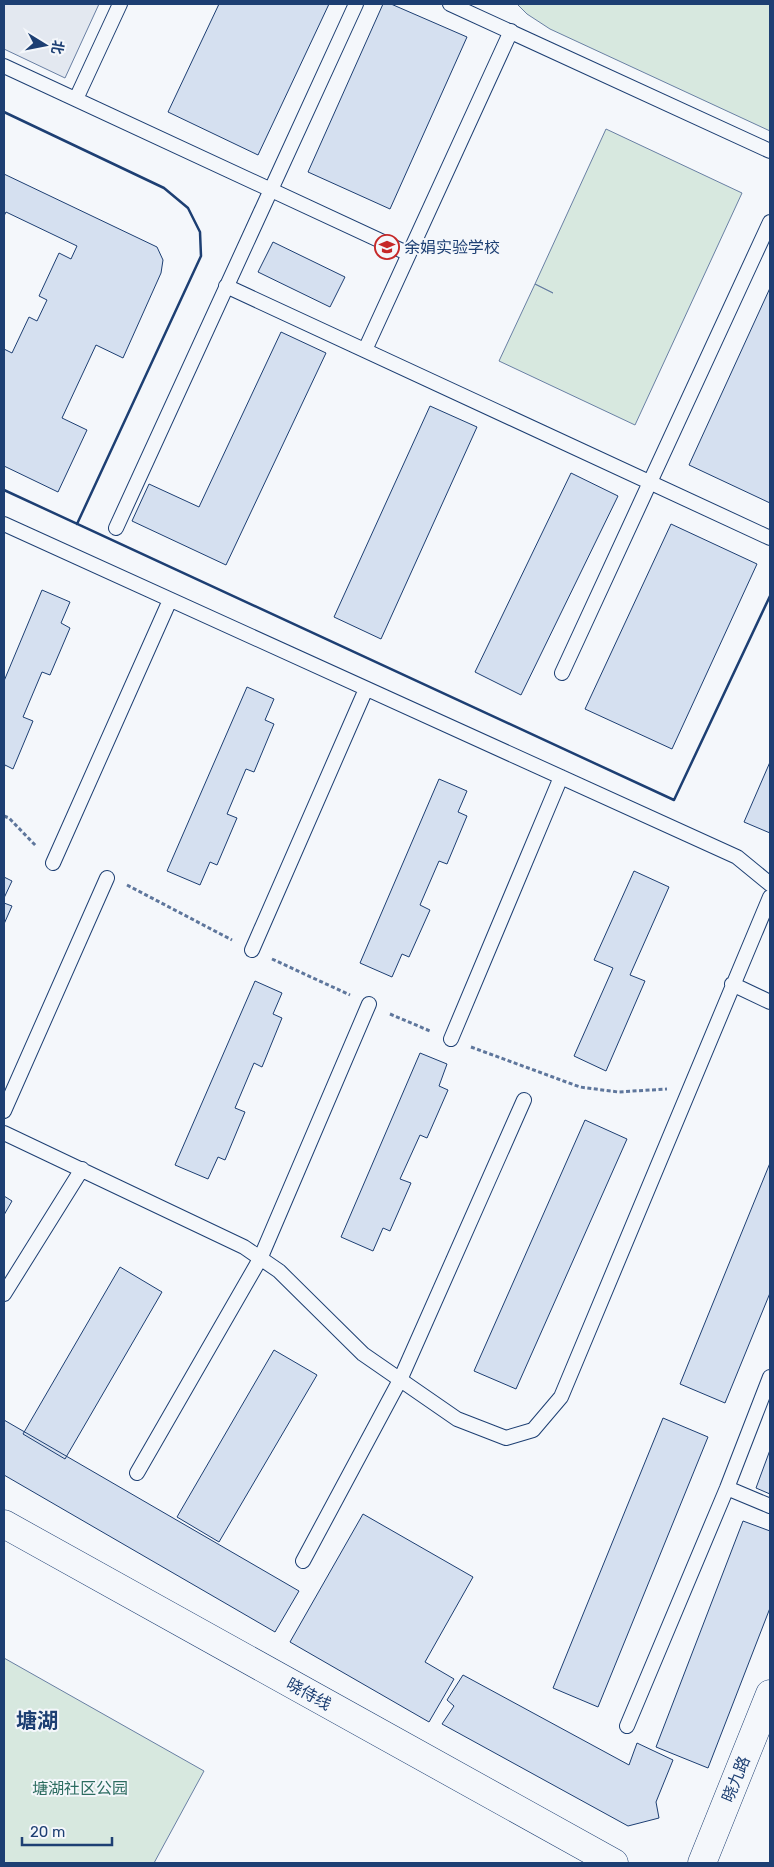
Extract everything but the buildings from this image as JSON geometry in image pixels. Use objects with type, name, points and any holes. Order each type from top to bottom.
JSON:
[{"type":"main road","name":"晓侍线","points":[[4,1524],[614,1863]]},
{"type":"main road","name":"晓九路","points":[[702,1863],[770,1694]]},
{"type":"lane","points":[[76,99],[120,4]]},
{"type":"lane","points":[[116,528],[356,4]]},
{"type":"lane","points":[[450,4],[770,151]]},
{"type":"lane","points":[[365,350],[511,32]]},
{"type":"lane","points":[[4,66],[409,254]]},
{"type":"lane","points":[[562,673],[770,222]]},
{"type":"lane","points":[[226,286],[770,538]]},
{"type":"lane","points":[[4,524],[736,857],[770,884]]},
{"type":"lane","points":[[53,863],[170,600]]},
{"type":"lane","points":[[252,950],[366,688]]},
{"type":"lane","points":[[451,1039],[561,778]]},
{"type":"lane","points":[[4,1111],[107,878]]},
{"type":"lane","points":[[4,1133],[244,1247],[280,1271],[363,1354],[457,1419],[506,1438],[533,1430],[561,1397],[732,984],[770,897]]},
{"type":"lane","points":[[732,984],[770,1002]]},
{"type":"lane","points":[[138,1473],[260,1259],[369,1004]]},
{"type":"lane","points":[[303,1561],[400,1380],[524,1100]]},
{"type":"lane","points":[[4,1294],[82,1169]]},
{"type":"lane","points":[[627,1726],[727,1488],[770,1377]]},
{"type":"lane","points":[[727,1488],[770,1506]]},
{"type":"path","points":[[4,816],[9,818],[53,863]]},
{"type":"path","points":[[107,878],[122,882],[252,950],[418,1027],[580,1087],[618,1092],[690,1087]]},
{"type":"green space","points":[[517,4],[770,4],[770,131],[550,29],[527,14]]},
{"type":"green space","points":[[606,129],[742,193],[635,425],[499,361]]},
{"type":"green space","name":"塘湖社区公园","points":[[4,1658],[204,1771],[154,1863],[4,1863]]},
{"type":"shaded area","points":[[4,4],[99,4],[65,78],[4,49]]},
{"type":"wall","points":[[4,112],[164,188],[188,208],[200,232],[201,256],[77,524]]},
{"type":"wall","points":[[4,490],[674,800],[770,596]]},
{"type":"place","name":"余娟实验学校","points":[[387,247]]},
{"type":"district","name":"塘湖","points":[[37,1720]]}]
